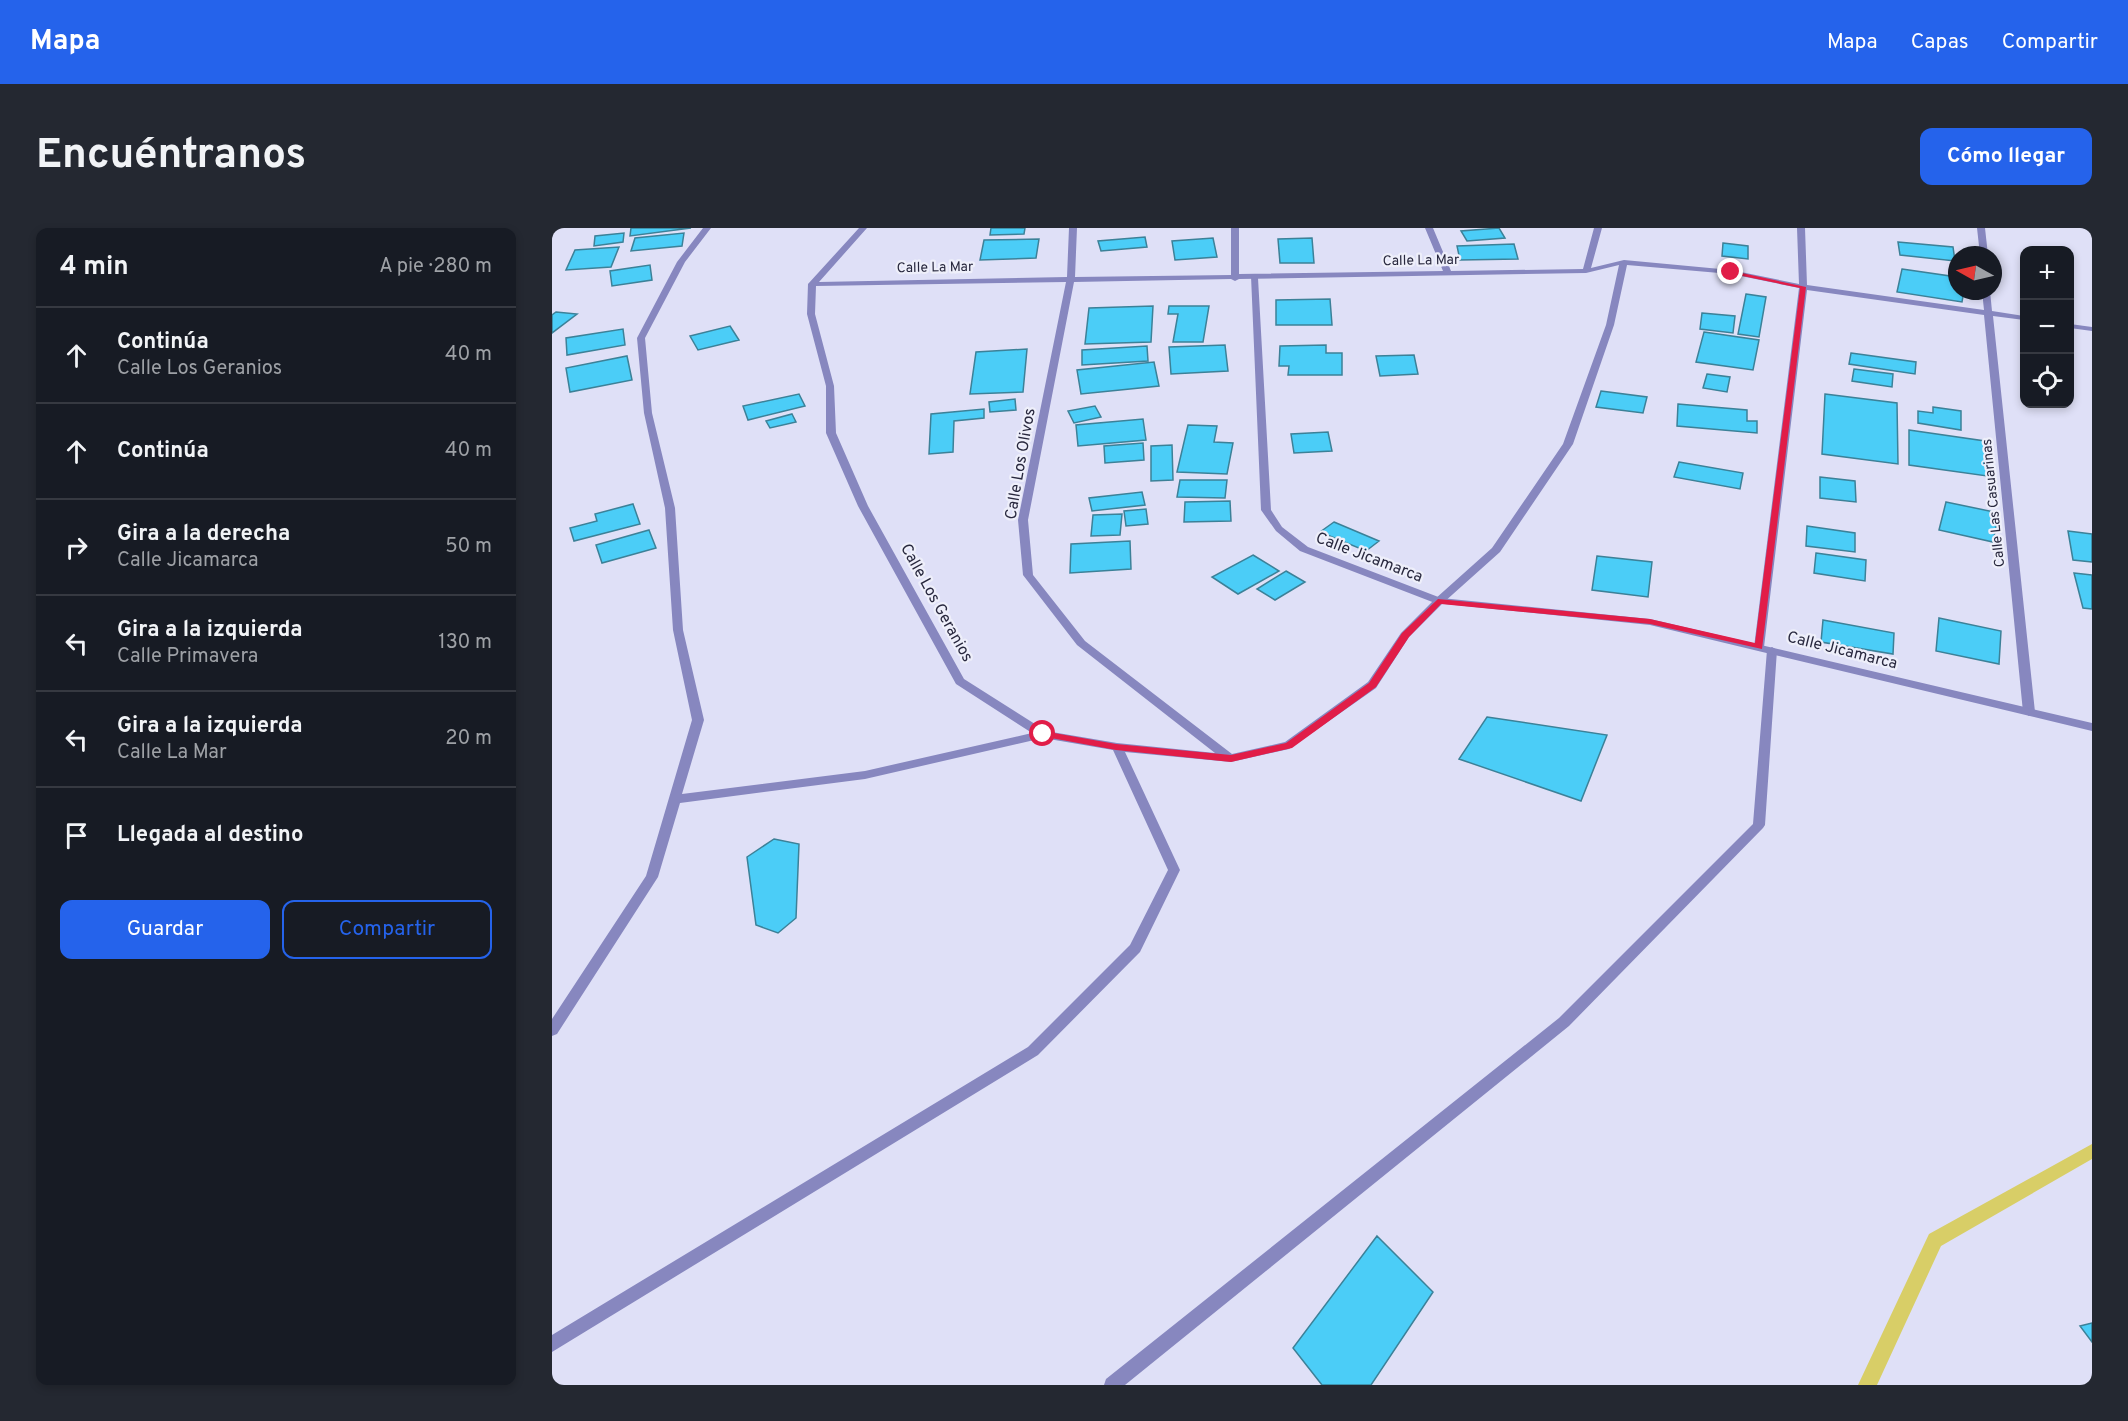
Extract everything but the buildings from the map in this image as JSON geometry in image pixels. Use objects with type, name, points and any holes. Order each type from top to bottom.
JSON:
[{"type":"street","points":[[552,1030],[652,877],[698,720],[678,630],[670,508],[648,414],[640,338],[681,262],[707,228]]},
{"type":"street","points":[[812,285],[863,228]]},
{"type":"street","name":"Calle Los Olivos","points":[[1073,228],[1071,279],[1023,520],[1028,575],[1081,643],[1231,758]]},
{"type":"street","points":[[1234,228],[1235,279]]},
{"type":"street","points":[[1429,228],[1448,274]]},
{"type":"street","points":[[1586,271],[1598,228]]},
{"type":"street","points":[[1112,1385],[1564,1023],[1759,825],[1766,648],[1803,287],[1801,228]]},
{"type":"street","points":[[1982,228],[1983,246]]},
{"type":"street","points":[[1438,602],[1496,550],[1568,444],[1610,325],[1624,262]]},
{"type":"street","name":"Calle La Mar","points":[[812,285],[1586,271],[1624,262],[1731,272],[1803,287],[2020,317]]},
{"type":"street","name":"Calle Jicamarca","points":[[1254,278],[1266,510],[1278,529],[1304,549],[1438,602],[1650,622],[2092,727]]},
{"type":"street","name":"Calle Los Geranios","points":[[812,285],[811,314],[830,386],[831,433],[863,506],[960,681],[1043,734],[1116,747],[1231,758],[1289,745],[1372,685],[1406,635],[1438,602]]},
{"type":"street","name":"Calle Las Casuarinas","points":[[1987,300],[2029,712]]},
{"type":"street","points":[[2074,327],[2092,329]]},
{"type":"street","points":[[675,799],[865,775],[1043,734]]},
{"type":"street","points":[[552,1344],[1033,1051],[1135,948],[1174,870],[1116,747]]},
{"type":"waterway","points":[[1867,1385],[1935,1240],[2092,1151]]},
{"type":"route","points":[[1043,734],[1116,747],[1231,758],[1289,745],[1372,685],[1406,635],[1438,602],[1650,622],[1759,647],[1803,287],[1731,272]]}]
